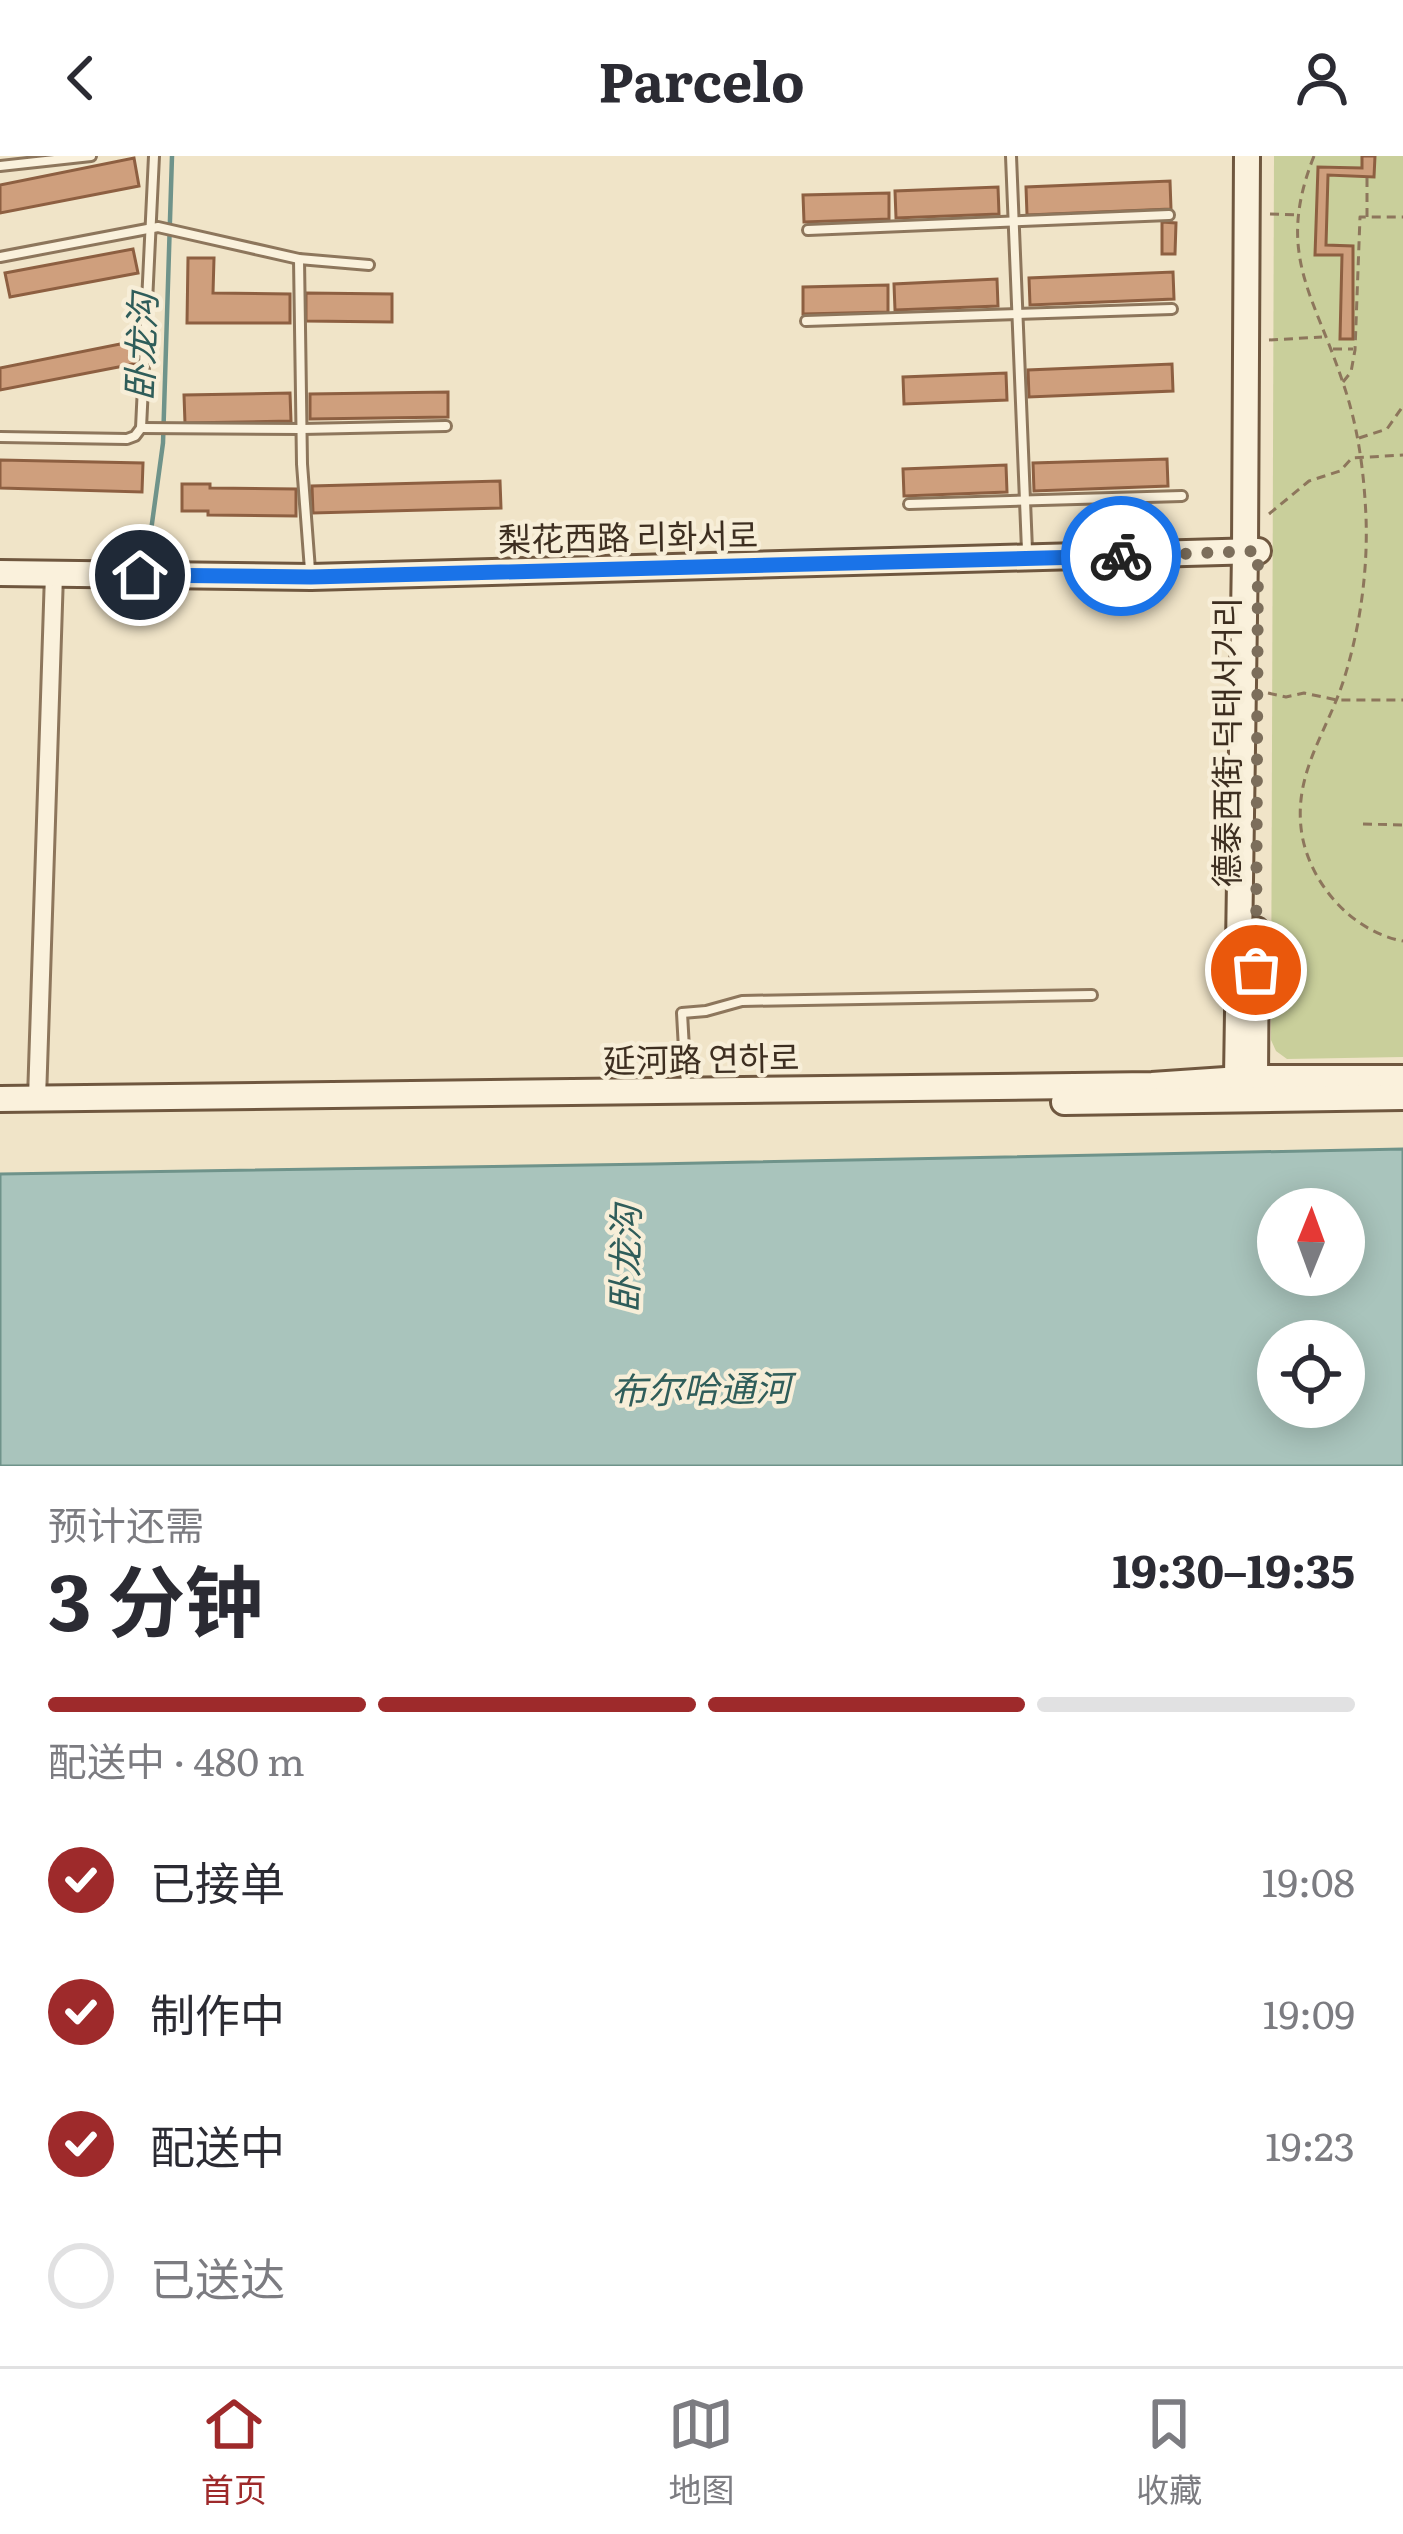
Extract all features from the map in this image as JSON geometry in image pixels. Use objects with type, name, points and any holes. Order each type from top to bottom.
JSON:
[{"type":"main road","name":"德泰西街 덕태서거리","points":[[1246,156],[1251,551]]},
{"type":"main road","name":"德泰西街 덕태서거리","points":[[1246,1085],[1260,156]]},
{"type":"main road","name":"梨花西路 리화서로","points":[[0,574],[311,577],[1251,551]]},
{"type":"main road","name":"延河路 연하로","points":[[0,1114],[1403,1078]]},
{"type":"main road","name":"延河路 연하로","points":[[0,1100],[1152,1085],[1246,1085],[1403,1097]]},
{"type":"street","points":[[37,1099],[54,574]]},
{"type":"lane","points":[[0,166],[91,156]]},
{"type":"lane","points":[[0,437],[127,439],[141,428],[155,227],[154,156]]},
{"type":"lane","points":[[1011,156],[1028,559]]},
{"type":"lane","points":[[808,230],[1169,215]]},
{"type":"lane","points":[[0,257],[155,227],[299,259],[369,265]]},
{"type":"lane","points":[[299,259],[311,577]]},
{"type":"lane","points":[[806,321],[1172,309]]},
{"type":"lane","points":[[141,428],[446,426]]},
{"type":"lane","points":[[909,504],[1181,496]]},
{"type":"lane","points":[[686,1090],[682,1013],[742,1001],[1092,995]]},
{"type":"path","points":[[1314,156],[1298,215],[1303,277],[1343,382],[1358,439],[1366,521],[1365,574],[1351,656],[1305,775],[1303,839],[1316,873],[1346,913],[1380,935],[1403,940]]},
{"type":"path","points":[[1367,177],[1367,217]]},
{"type":"path","points":[[1270,214],[1298,215]]},
{"type":"path","points":[[1343,382],[1352,372],[1355,350],[1360,217],[1403,217]]},
{"type":"path","points":[[1270,340],[1325,337]]},
{"type":"path","points":[[1331,350],[1355,350]]},
{"type":"path","points":[[1358,439],[1388,429],[1403,406]]},
{"type":"path","points":[[1269,514],[1309,482],[1340,471],[1352,458],[1403,455]]},
{"type":"path","points":[[1268,693],[1286,698],[1304,693],[1337,700],[1403,700]]},
{"type":"path","points":[[1363,824],[1403,825]]},
{"type":"green space","points":[[1274,156],[1403,156],[1403,1057],[1287,1059],[1271,1040]]},
{"type":"water","name":"布尔哈通河","points":[[1403,1149],[1403,1466],[0,1466],[0,1174]]},
{"type":"building","points":[[1362,156],[1375,156],[1374,177],[1328,175],[1326,245],[1353,246],[1353,339],[1340,339],[1342,255],[1315,255],[1318,167],[1362,168]]},
{"type":"building","points":[[134,158],[139,186],[0,213],[0,185]]},
{"type":"building","points":[[1170,181],[1171,209],[1027,215],[1026,187]]},
{"type":"building","points":[[998,187],[999,214],[896,218],[895,191]]},
{"type":"building","points":[[889,193],[889,219],[804,222],[803,195]]},
{"type":"building","points":[[1162,222],[1176,223],[1175,254],[1162,254]]},
{"type":"building","points":[[133,249],[138,273],[10,297],[5,273]]},
{"type":"building","points":[[188,258],[214,258],[213,293],[290,294],[290,323],[187,323]]},
{"type":"building","points":[[1173,272],[1174,299],[1030,305],[1029,278]]},
{"type":"building","points":[[997,279],[998,306],[895,310],[894,284]]},
{"type":"building","points":[[888,285],[888,312],[803,314],[803,287]]},
{"type":"building","points":[[306,293],[392,294],[392,322],[306,321]]},
{"type":"building","points":[[135,341],[139,363],[0,390],[0,368]]},
{"type":"building","points":[[1172,364],[1173,391],[1029,397],[1028,370]]},
{"type":"building","points":[[1006,373],[1007,400],[904,404],[903,377]]},
{"type":"building","points":[[448,392],[448,417],[310,419],[310,394]]},
{"type":"building","points":[[290,393],[291,421],[185,423],[184,395]]},
{"type":"building","points":[[1167,459],[1168,486],[1034,491],[1033,463]]},
{"type":"building","points":[[0,460],[143,463],[142,492],[0,488]]},
{"type":"building","points":[[1006,465],[1007,492],[904,496],[903,469]]},
{"type":"building","points":[[500,481],[501,508],[313,513],[312,486]]},
{"type":"building","points":[[182,484],[296,489],[296,516],[182,511]]},
{"type":"waterway","name":"卧龙沟","points":[[150,538],[163,443],[172,156]]},
{"type":"way so far","points":[[1121,556],[1258,551],[1256,970]]},
{"type":"route","points":[[140,575],[311,577],[1121,556]]}]
